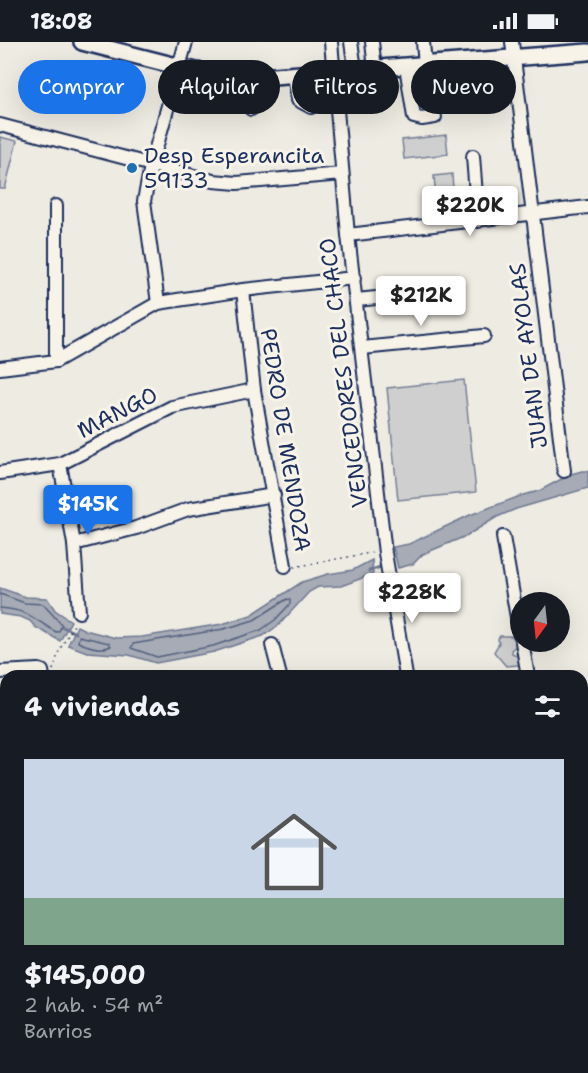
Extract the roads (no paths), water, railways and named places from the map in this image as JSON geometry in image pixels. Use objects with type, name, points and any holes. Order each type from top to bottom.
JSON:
[{"type":"main road","points":[[82,42],[166,60]]},
{"type":"main road","points":[[113,42],[170,60]]},
{"type":"main road","points":[[374,60],[424,54],[512,50],[588,43]]},
{"type":"main road","points":[[512,50],[588,52]]},
{"type":"main road","points":[[399,66],[406,66],[424,54]]},
{"type":"street","points":[[181,60],[186,42]]},
{"type":"street","name":"VENCEDORES DEL CHACO","points":[[331,42],[333,60]]},
{"type":"street","points":[[351,42],[354,60]]},
{"type":"street","points":[[373,42],[374,60]]},
{"type":"street","name":"JUAN DE AYOLAS","points":[[512,50],[564,471]]},
{"type":"street","points":[[406,66],[414,117],[422,119],[435,117]]},
{"type":"street","points":[[158,303],[144,201],[166,114]]},
{"type":"street","name":"VENCEDORES DEL CHACO","points":[[333,114],[388,578],[405,670]]},
{"type":"street","points":[[0,125],[213,181],[237,183],[342,174]]},
{"type":"street","points":[[473,156],[478,221]]},
{"type":"street","points":[[56,206],[56,361]]},
{"type":"street","points":[[348,235],[588,207]]},
{"type":"street","points":[[0,368],[56,361],[158,303],[243,290],[354,278]]},
{"type":"street","name":"PEDRO DE MENDOZA","points":[[243,290],[254,390],[285,566]]},
{"type":"street","points":[[357,300],[395,296]]},
{"type":"street","points":[[362,348],[484,336]]},
{"type":"street","name":"MANGO","points":[[0,474],[60,464],[172,407],[254,390]]},
{"type":"street","points":[[60,464],[74,544],[78,615]]},
{"type":"street","points":[[74,544],[136,528],[188,509],[274,495]]},
{"type":"street","points":[[503,537],[513,592]]},
{"type":"street","points":[[272,645],[278,670]]},
{"type":"street","points":[[524,652],[527,670]]},
{"type":"water","points":[[588,471],[588,488],[516,509],[497,517],[466,536],[423,554],[413,564],[398,568],[393,547],[409,544],[470,515],[539,491],[571,474]]},
{"type":"water","points":[[372,560],[373,574],[341,586],[318,587],[309,592],[279,625],[263,636],[214,652],[156,663],[129,655],[87,652],[68,645],[77,626],[116,638],[142,637],[222,624],[251,615],[302,582],[328,574],[353,570]]},
{"type":"water","points":[[0,588],[26,597],[47,598],[55,610],[71,621],[60,641],[35,627],[30,621],[21,617],[0,614]]},
{"type":"waterway","points":[[369,571],[383,566]]},
{"type":"waterway","points":[[63,627],[76,633]]},
{"type":"place","name":"Desp Esperancita 59133","points":[[132,168]]}]
